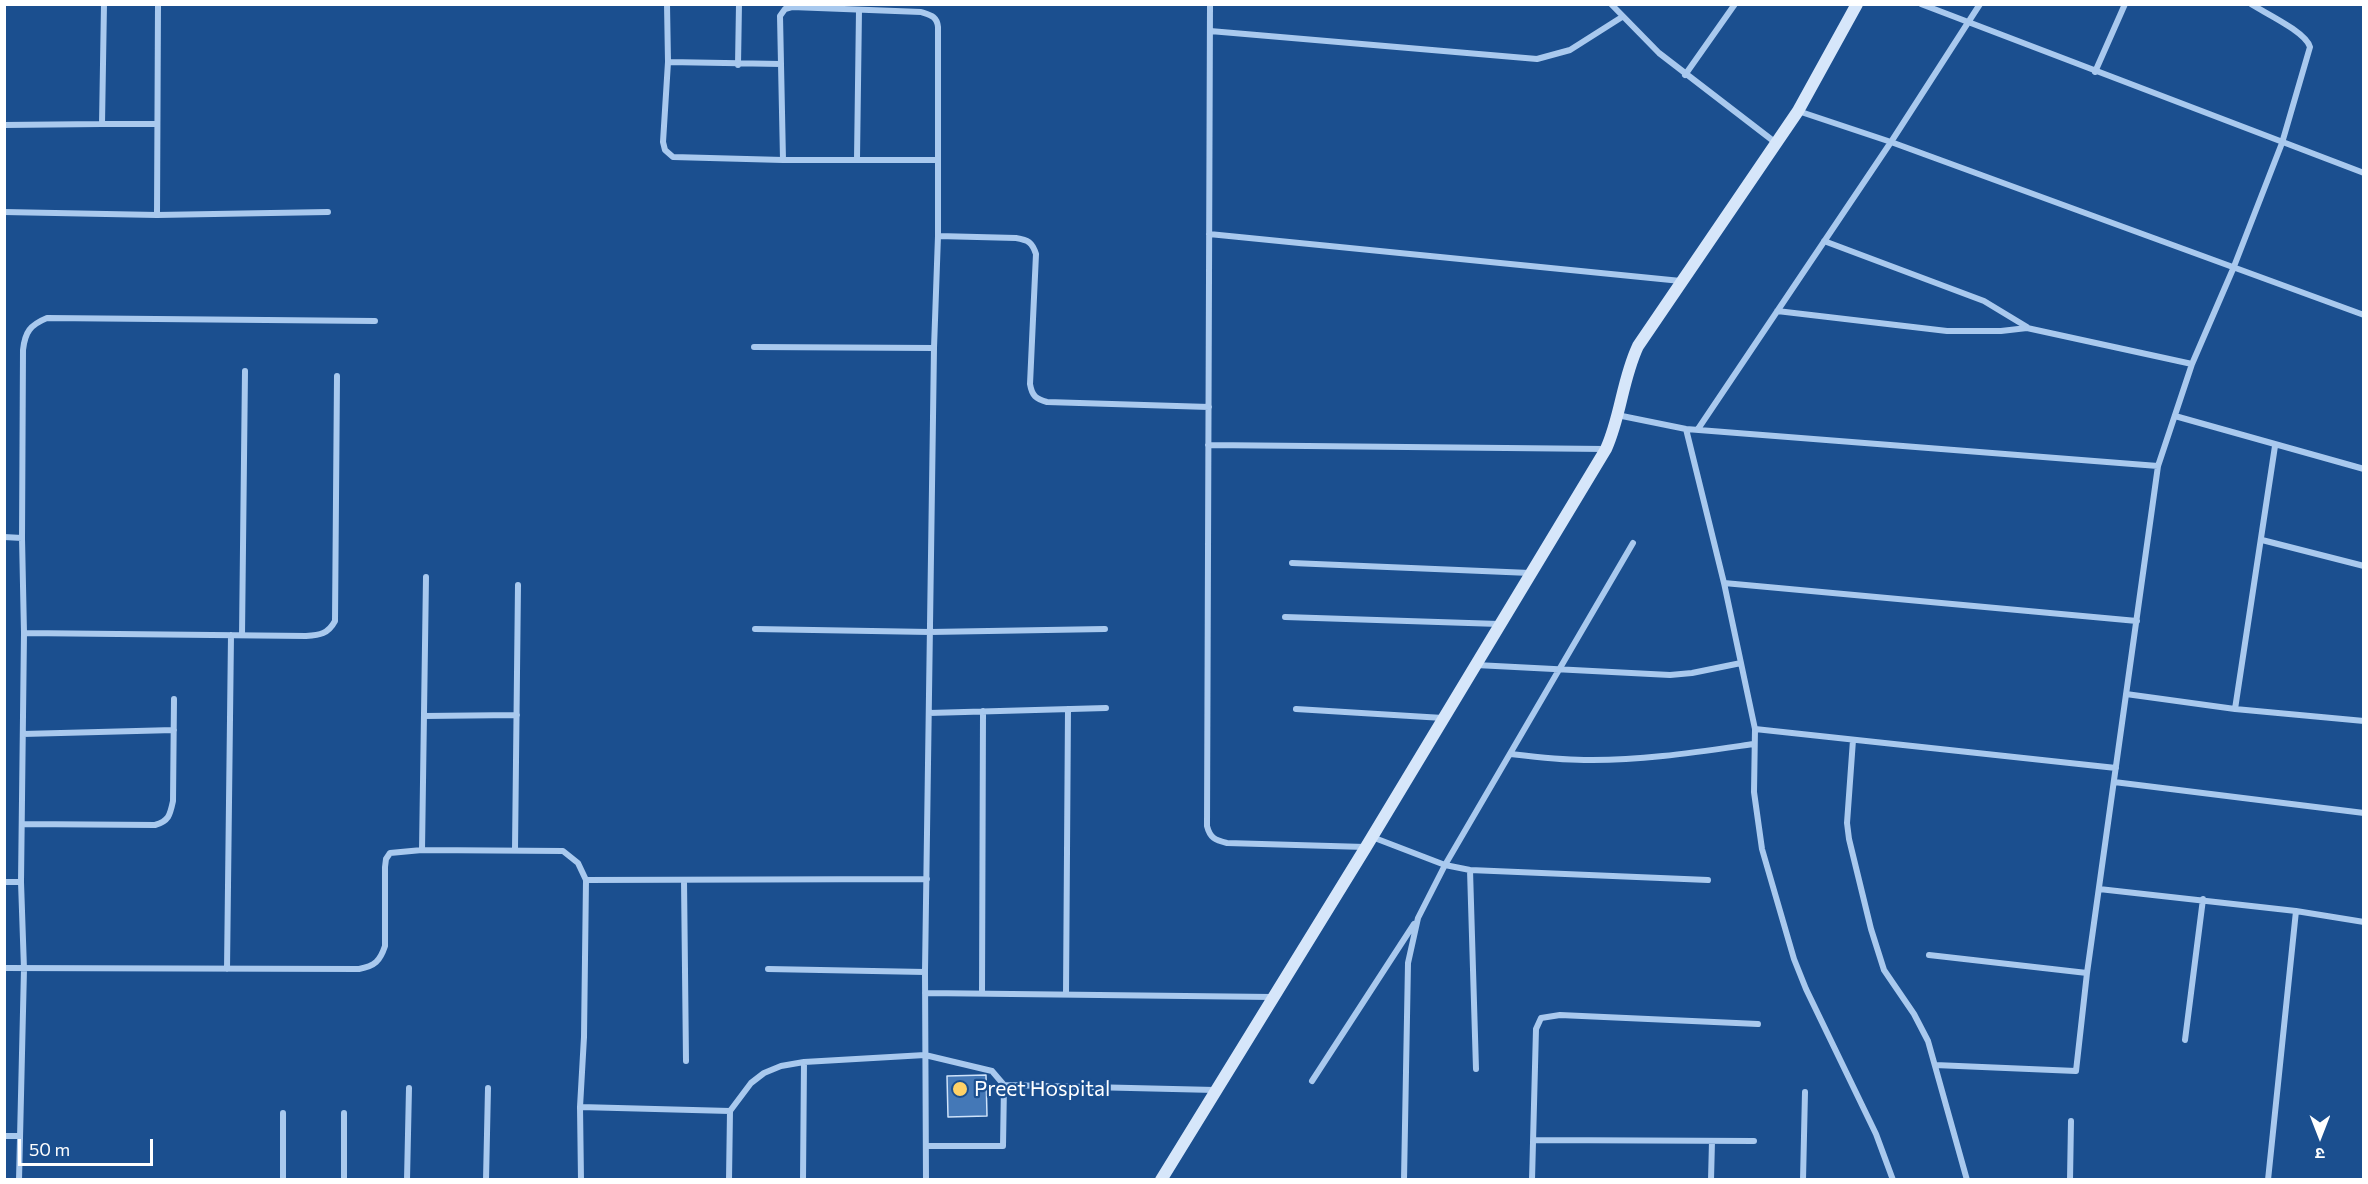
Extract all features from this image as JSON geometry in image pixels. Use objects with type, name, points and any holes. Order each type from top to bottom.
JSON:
[{"type":"street","points":[[102,124],[104,4]]},
{"type":"street","points":[[157,215],[158,4]]},
{"type":"street","points":[[667,4],[668,62],[664,150],[673,157],[938,160]]},
{"type":"street","points":[[738,65],[739,4]]},
{"type":"street","points":[[1210,4],[1207,826],[1210,835],[1216,841],[1227,843],[1369,842],[1445,865],[1470,870],[1708,880]]},
{"type":"street","points":[[1611,4],[1684,75],[1776,143]]},
{"type":"street","points":[[1684,75],[1735,4]]},
{"type":"street","points":[[1161,1179],[1369,842],[1606,449],[1612,436],[1628,367],[1638,346],[1798,111],[1857,4]]},
{"type":"street","points":[[1921,4],[2364,173]]},
{"type":"street","points":[[1698,429],[1891,142],[1980,4]]},
{"type":"street","points":[[2095,72],[2125,4]]},
{"type":"street","points":[[1935,1065],[2076,1071],[2087,973],[2158,466],[2192,364],[2233,269],[2282,143],[2310,47],[2308,40],[2299,33],[2251,4]]},
{"type":"street","points":[[783,160],[780,16],[785,9],[921,12],[932,15],[938,22],[938,236],[934,348],[925,972],[926,1179]]},
{"type":"street","points":[[857,159],[859,10]]},
{"type":"street","points":[[1210,31],[1537,59],[1570,51],[1622,17]]},
{"type":"street","points":[[668,62],[781,64]]},
{"type":"street","points":[[1798,111],[1891,142],[2364,315]]},
{"type":"street","points":[[4,125],[156,124]]},
{"type":"street","points":[[4,212],[157,215],[328,212]]},
{"type":"street","points":[[1209,234],[1681,281]]},
{"type":"street","points":[[938,236],[1016,238],[1026,239],[1033,244],[1036,254],[1030,384],[1031,393],[1038,399],[1047,402],[1209,407]]},
{"type":"street","points":[[1824,241],[1984,301],[2027,327],[2192,364]]},
{"type":"street","points":[[1777,311],[1947,330],[2001,332],[2027,327]]},
{"type":"street","points":[[19,1179],[24,969],[21,824],[24,633],[22,350],[24,335],[33,324],[47,318],[375,321]]},
{"type":"street","points":[[754,347],[934,348]]},
{"type":"street","points":[[242,635],[245,371]]},
{"type":"street","points":[[24,633],[319,635],[330,631],[335,621],[337,376]]},
{"type":"street","points":[[1617,415],[1686,429],[2158,466]]},
{"type":"street","points":[[2175,416],[2275,446],[2364,469]]},
{"type":"street","points":[[1686,429],[1724,583],[1755,729],[1754,792],[1757,829],[1794,959],[1820,1020],[1876,1134],[1893,1179]]},
{"type":"street","points":[[1208,446],[1606,449]]},
{"type":"street","points":[[2235,709],[2275,446]]},
{"type":"street","points":[[4,537],[22,538]]},
{"type":"street","points":[[2262,540],[2364,566]]},
{"type":"street","points":[[1312,1081],[1418,918],[1445,865],[1633,543]]},
{"type":"street","points":[[1292,563],[1531,573]]},
{"type":"street","points":[[422,850],[426,578]]},
{"type":"street","points":[[1724,583],[2137,621]]},
{"type":"street","points":[[515,849],[518,585]]},
{"type":"street","points":[[1286,617],[1500,624]]},
{"type":"street","points":[[755,629],[930,632],[1105,629]]},
{"type":"street","points":[[227,969],[231,635]]},
{"type":"street","points":[[1475,665],[1670,675],[1741,663]]},
{"type":"street","points":[[2126,694],[2235,709],[2364,721]]},
{"type":"street","points":[[21,824],[155,825],[165,822],[170,815],[173,801],[174,699]]},
{"type":"street","points":[[929,713],[1106,708]]},
{"type":"street","points":[[1066,994],[1068,709]]},
{"type":"street","points":[[1296,709],[1444,718]]},
{"type":"street","points":[[982,993],[983,711]]},
{"type":"street","points":[[424,716],[517,715]]},
{"type":"street","points":[[1755,729],[2116,768]]},
{"type":"street","points":[[22,734],[174,730]]},
{"type":"street","points":[[1853,740],[1847,823],[1871,929],[1884,970],[1922,1028],[1935,1065],[1967,1179]]},
{"type":"street","points":[[1510,754],[1557,759],[1610,760],[1669,756],[1754,744]]},
{"type":"street","points":[[2114,782],[2364,813]]},
{"type":"street","points":[[4,969],[359,969],[373,966],[381,958],[385,946],[386,859],[390,853],[422,850],[562,851],[578,863],[586,880],[584,1037],[580,1107],[581,1179]]},
{"type":"street","points":[[1470,870],[1476,1069]]},
{"type":"street","points":[[586,880],[927,879]]},
{"type":"street","points":[[684,880],[686,1060]]},
{"type":"street","points":[[4,882],[21,882]]},
{"type":"street","points":[[2099,889],[2203,899],[2364,922]]},
{"type":"street","points":[[2185,1040],[2203,899]]},
{"type":"street","points":[[2268,1179],[2296,911]]},
{"type":"street","points":[[1404,1179],[1408,963],[1418,918]]},
{"type":"street","points":[[1929,955],[2087,973]]},
{"type":"street","points":[[768,969],[925,972]]},
{"type":"street","points":[[925,993],[1273,997]]},
{"type":"street","points":[[1532,1179],[1536,1029],[1540,1018],[1560,1015],[1758,1024]]},
{"type":"street","points":[[729,1179],[730,1111],[752,1083],[764,1073],[781,1066],[804,1062],[925,1055],[992,1071],[1004,1085],[1003,1146],[926,1146]]},
{"type":"street","points":[[803,1179],[804,1062]]},
{"type":"street","points":[[1004,1085],[1215,1090]]},
{"type":"street","points":[[407,1179],[409,1088]]},
{"type":"street","points":[[486,1179],[488,1088]]},
{"type":"street","points":[[1803,1179],[1805,1092]]},
{"type":"street","points":[[580,1107],[730,1111]]},
{"type":"street","points":[[283,1113],[283,1179]]},
{"type":"street","points":[[344,1113],[344,1179]]},
{"type":"street","points":[[2070,1179],[2071,1121]]},
{"type":"street","points":[[4,1136],[20,1136]]},
{"type":"street","points":[[1533,1140],[1754,1141]]},
{"type":"street","points":[[1711,1179],[1712,1141]]},
{"type":"building","points":[[986,1075],[987,1116],[948,1117],[947,1076]]},
{"type":"place","name":"Preet Hospital","points":[[960,1089]]}]
